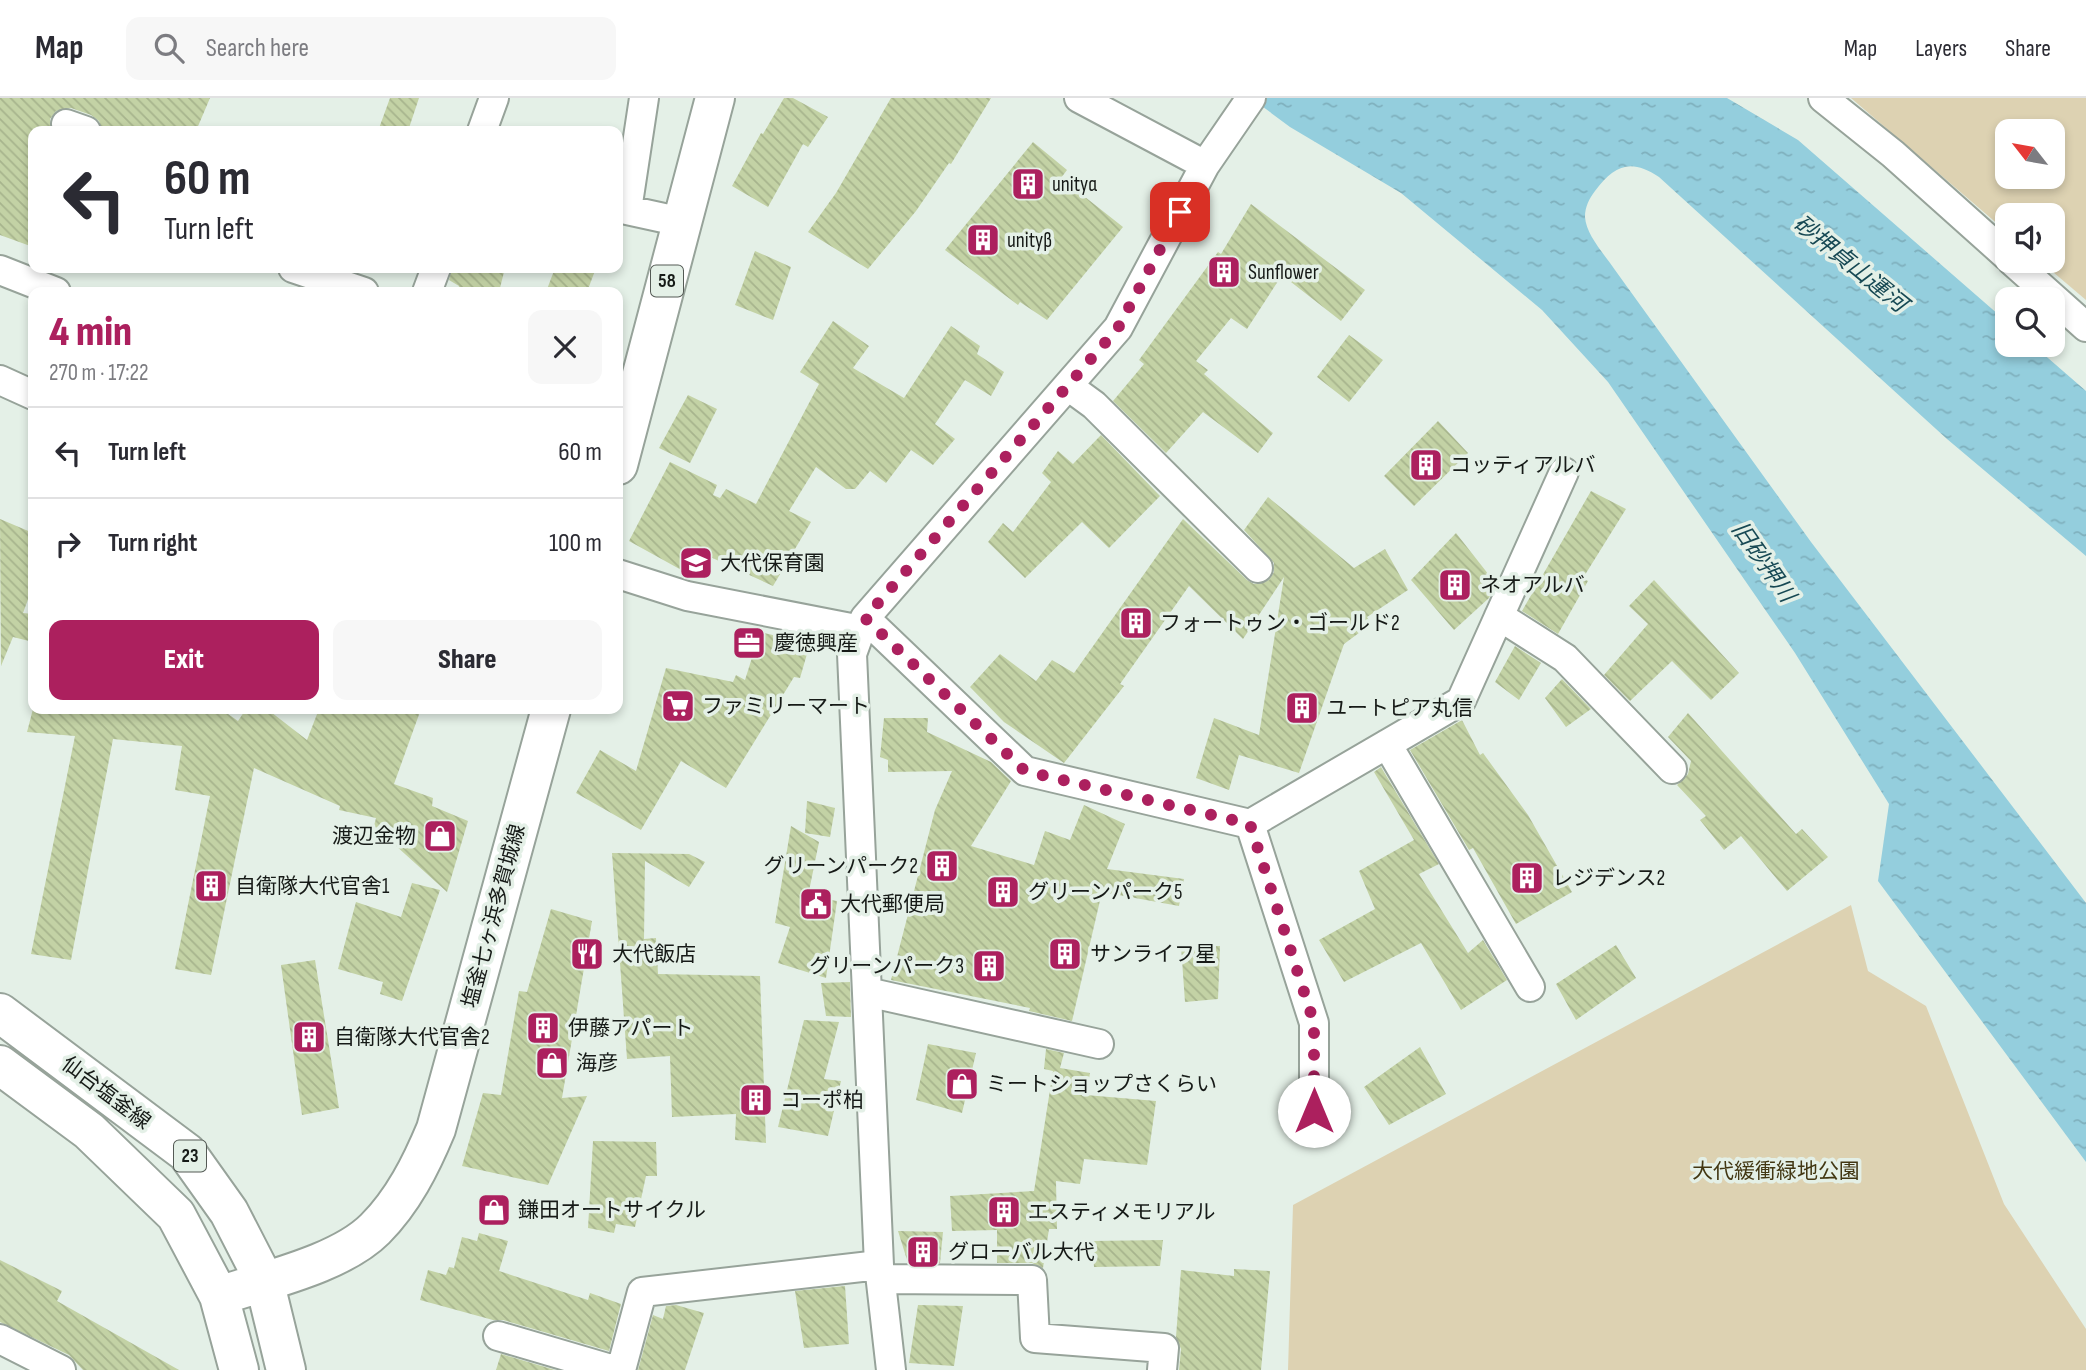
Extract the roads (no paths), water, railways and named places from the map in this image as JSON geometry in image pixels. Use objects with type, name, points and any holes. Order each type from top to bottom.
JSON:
[{"type":"main road","name":"58","points":[[623,446],[715,98]]},
{"type":"main road","name":"塩釜七ヶ浜多賀城線","points":[[219,1296],[329,1259],[374,1230],[398,1201],[422,1162],[436,1129],[550,714]]},
{"type":"main road","name":"仙台塩釜線","points":[[0,1013],[187,1153],[229,1212],[264,1280],[286,1370]]},
{"type":"main road","name":"仙台塩釜線","points":[[0,1065],[89,1131],[176,1215],[219,1296],[239,1370]]},
{"type":"street","points":[[484,126],[494,98]]},
{"type":"street","points":[[644,98],[627,210],[682,222]]},
{"type":"street","points":[[1079,98],[1205,166]]},
{"type":"street","points":[[891,1370],[880,1272],[852,654],[863,624],[1118,328],[1221,138],[1251,98]]},
{"type":"street","points":[[1824,98],[1893,154],[1995,245]]},
{"type":"street","points":[[0,270],[44,287]]},
{"type":"street","points":[[308,273],[349,287]]},
{"type":"street","points":[[2025,273],[2086,327]]},
{"type":"street","points":[[0,380],[28,393]]},
{"type":"street","points":[[1068,386],[1094,405],[1258,568]]},
{"type":"street","points":[[623,576],[687,597],[863,624],[1025,771],[1250,824],[1461,701],[1564,472]]},
{"type":"street","points":[[1499,616],[1565,658],[1672,769]]},
{"type":"street","points":[[1387,744],[1530,987]]},
{"type":"street","points":[[1250,824],[1314,1023],[1314,1111]]},
{"type":"street","points":[[867,992],[1100,1044]]},
{"type":"street","points":[[621,1370],[642,1292],[880,1272],[1032,1280],[1035,1338],[1164,1348],[1162,1370]]},
{"type":"street","points":[[498,1336],[614,1370]]},
{"type":"street","points":[[0,1339],[61,1370]]},
{"type":"water","points":[[1251,98],[1727,98],[1798,140],[1995,312],[1995,357],[2047,357],[2086,391],[2086,556],[1947,439],[1659,177],[1640,168],[1624,167],[1602,182],[1588,203],[1586,224],[1601,251],[1811,542],[2086,903],[2086,1162],[1878,881],[1889,804],[1795,653],[1608,382],[1542,310],[1401,193],[1290,127]]},
{"type":"place","name":"unityα","points":[[1028,184]]},
{"type":"place","name":"unityβ","points":[[983,240]]},
{"type":"place","name":"Sunflower","points":[[1224,272]]},
{"type":"place","name":"コッティアルバ","points":[[1426,465]]},
{"type":"place","name":"大代保育園","points":[[696,563]]},
{"type":"place","name":"ネオアルバ","points":[[1455,585]]},
{"type":"place","name":"フォートゥン・ゴールド2","points":[[1136,623]]},
{"type":"place","name":"慶徳興産","points":[[749,643]]},
{"type":"place","name":"ファミリーマート","points":[[678,706]]},
{"type":"place","name":"ユートピア丸信","points":[[1302,708]]},
{"type":"place","name":"渡辺金物","points":[[440,836]]},
{"type":"place","name":"グリーンパーク2","points":[[942,866]]},
{"type":"place","name":"レジデンス2","points":[[1527,878]]},
{"type":"place","name":"自衛隊大代官舎1","points":[[211,886]]},
{"type":"place","name":"グリーンパーク5","points":[[1003,892]]},
{"type":"place","name":"大代郵便局","points":[[816,904]]},
{"type":"place","name":"大代飯店","points":[[587,954]]},
{"type":"place","name":"サンライフ星","points":[[1065,954]]},
{"type":"place","name":"グリーンパーク3","points":[[989,966]]},
{"type":"place","name":"伊藤アパート","points":[[543,1028]]},
{"type":"place","name":"自衛隊大代官舎2","points":[[309,1037]]},
{"type":"place","name":"海彦","points":[[552,1063]]},
{"type":"place","name":"ミートショップさくらい","points":[[962,1084]]},
{"type":"place","name":"コーポ柏","points":[[756,1100]]},
{"type":"place","name":"鎌田オートサイクル","points":[[494,1210]]},
{"type":"place","name":"エスティメモリアル","points":[[1004,1212]]},
{"type":"place","name":"グローバル大代","points":[[923,1252]]},
{"type":"water label","name":"砂押貞山運河","points":[[1850,264]]},
{"type":"water label","name":"旧砂押川","points":[[1763,562]]},
{"type":"park label","name":"大代緩衝緑地公園","points":[[1776,1171]]}]
